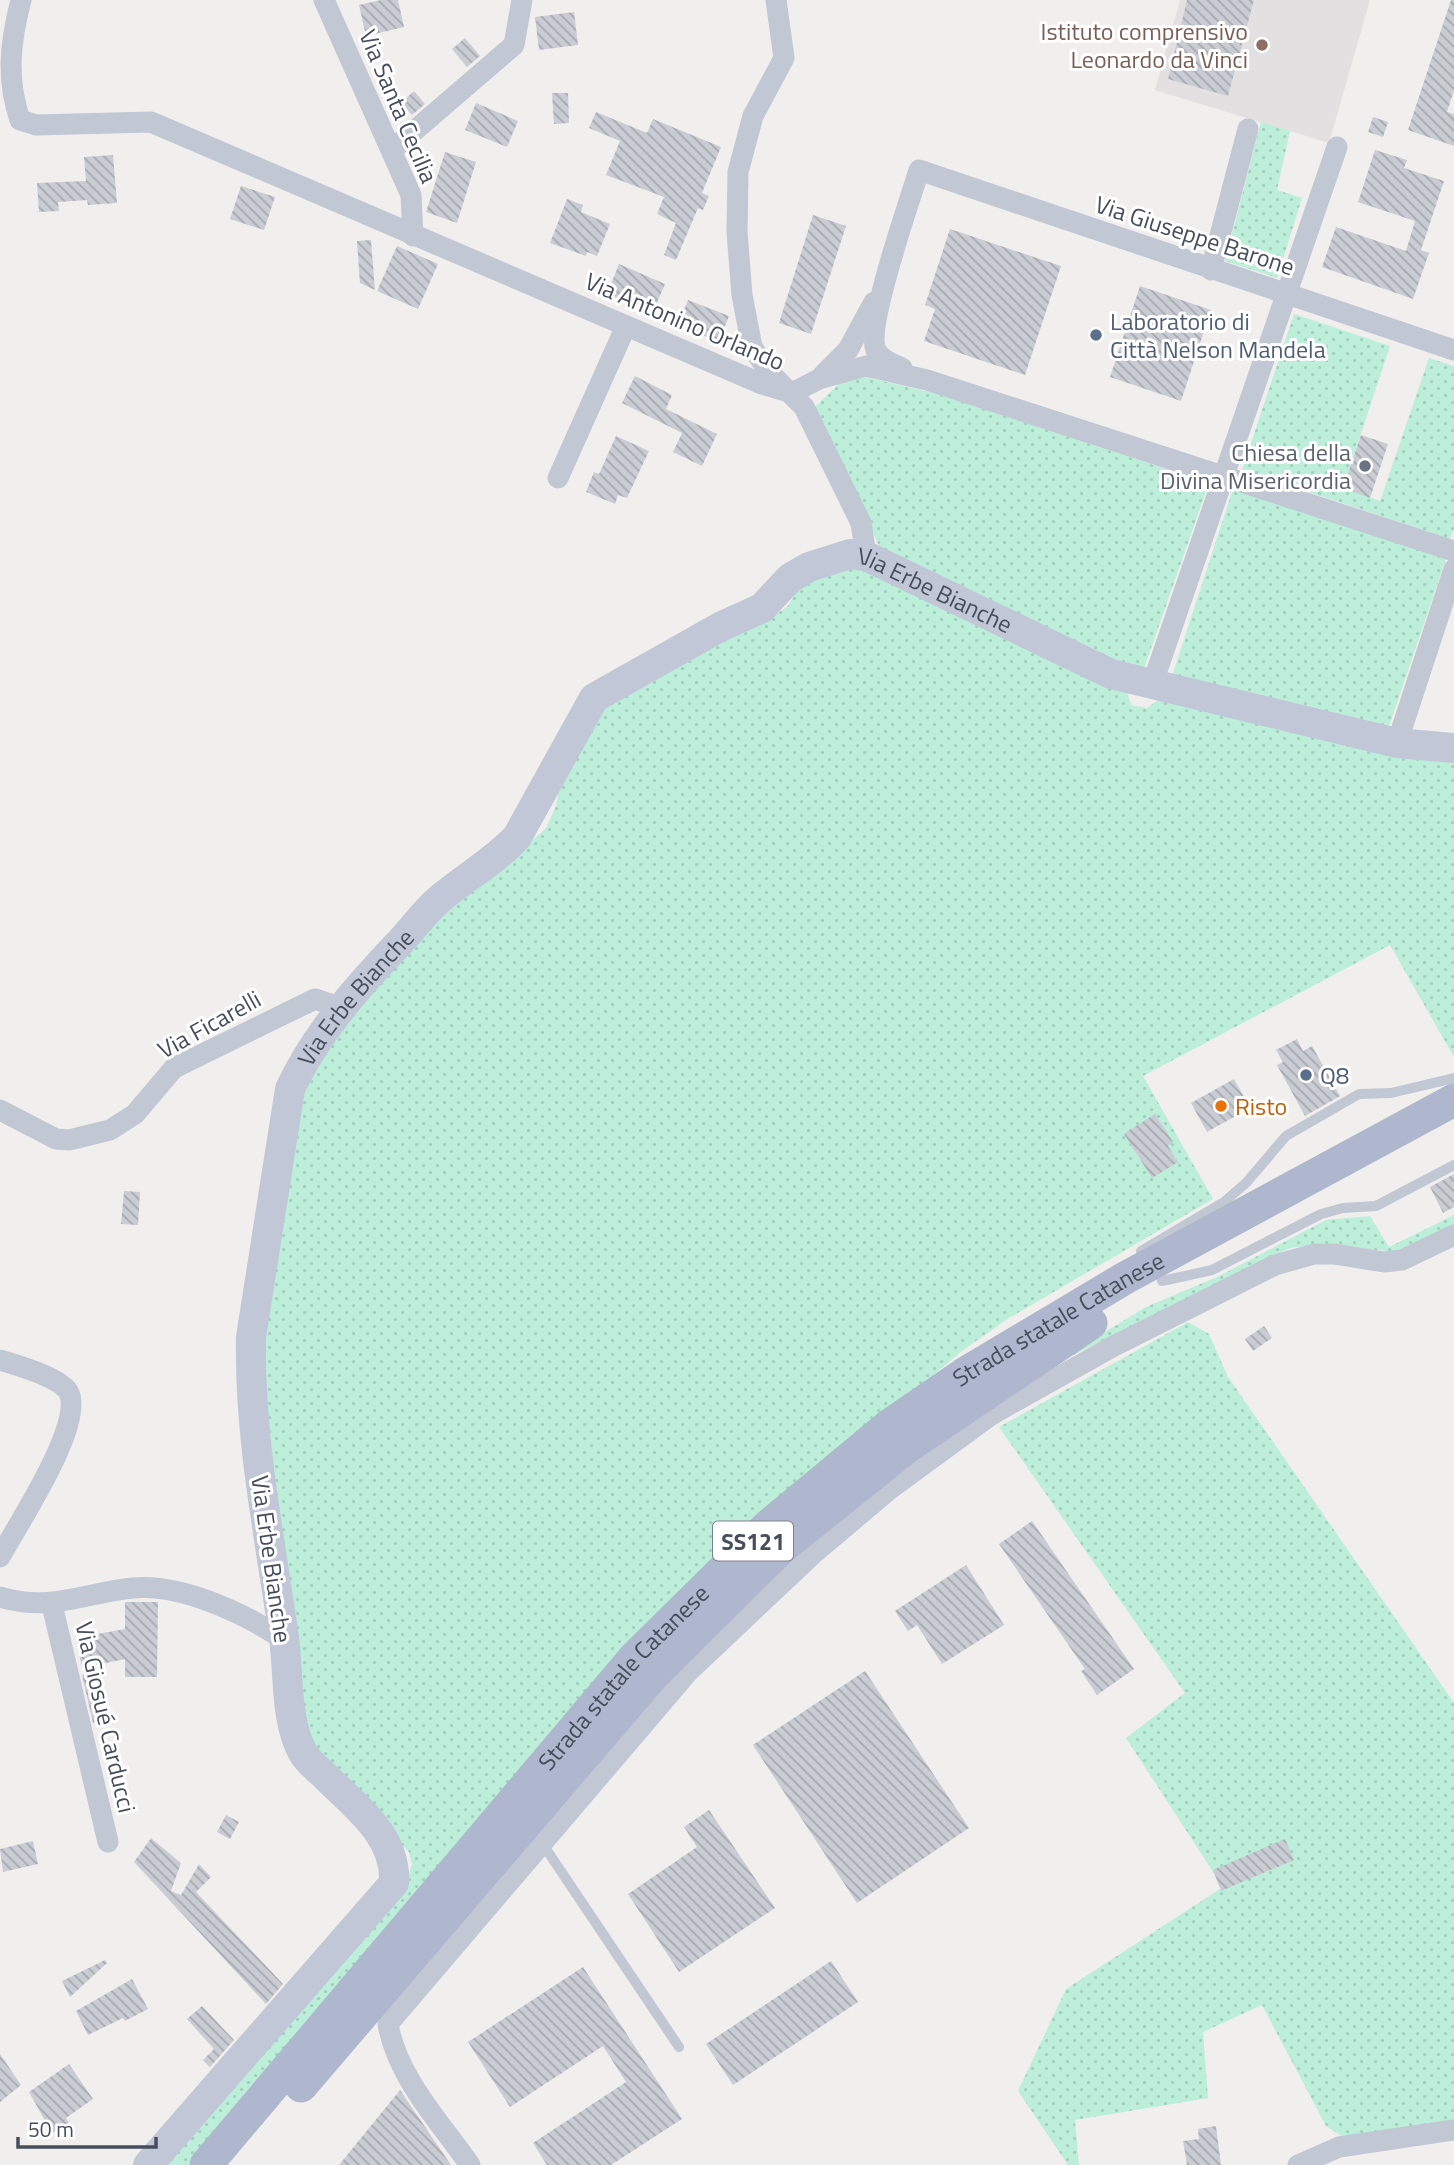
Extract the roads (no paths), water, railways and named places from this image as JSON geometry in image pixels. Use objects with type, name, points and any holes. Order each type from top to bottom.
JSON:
[{"type":"main road","name":"Strada statale Catanese","points":[[206,2165],[418,1911],[654,1638],[699,1591],[788,1510],[891,1424],[964,1374],[1125,1278],[1454,1100]]},
{"type":"main road","name":"Strada statale Catanese","points":[[234,2165],[653,1675],[780,1549],[897,1454],[974,1399],[1123,1303],[1454,1125]]},
{"type":"street","name":"Via Antonino Orlando","points":[[20,0],[5,83],[20,120],[36,125],[150,122],[762,384],[792,393],[819,379],[866,366],[933,382],[1454,551]]},
{"type":"street","name":"Via Santa Cecilia","points":[[324,0],[411,195],[413,236]]},
{"type":"street","points":[[392,150],[514,45],[522,0]]},
{"type":"street","points":[[776,0],[784,58],[750,127],[738,172],[737,232],[742,295],[752,347],[770,373],[804,407],[861,523],[866,556]]},
{"type":"street","points":[[1211,270],[1248,129]]},
{"type":"street","points":[[1152,685],[1337,147]]},
{"type":"street","name":"Via Giuseppe Barone","points":[[885,281],[919,170],[1454,350]]},
{"type":"street","points":[[819,379],[848,350],[885,281]]},
{"type":"street","points":[[885,281],[874,347],[879,356],[933,382]]},
{"type":"street","points":[[558,478],[626,326]]},
{"type":"street","name":"Via Erbe Bianche","points":[[148,2165],[394,1883],[395,1864],[389,1846],[369,1820],[304,1755],[293,1727],[284,1640],[258,1469],[250,1379],[251,1337],[290,1089],[299,1069],[342,1008],[440,898],[504,851],[517,837],[594,698],[720,627],[762,608],[790,578],[809,567],[850,554],[866,556],[1111,674],[1397,743],[1454,748]]},
{"type":"street","points":[[1397,743],[1454,569]]},
{"type":"street","name":"Via Ficarelli","points":[[0,1110],[56,1139],[90,1136],[110,1130],[135,1114],[174,1068],[315,999],[342,1008]]},
{"type":"street","points":[[470,2165],[400,2066],[391,2045],[388,2024],[689,1671],[813,1554],[890,1489],[991,1415],[1112,1347],[1275,1265],[1314,1254],[1334,1254],[1384,1262],[1402,1260],[1454,1235]]},
{"type":"street","points":[[0,1360],[59,1383],[68,1392],[71,1401],[70,1421],[62,1444],[0,1557]]},
{"type":"street","points":[[0,1597],[52,1605],[134,1588],[166,1588],[263,1625],[284,1640]]},
{"type":"street","name":"Via Giosué Carducci","points":[[52,1605],[108,1842]]},
{"type":"street","points":[[1298,2165],[1339,2147],[1454,2130]]},
{"type":"lane","points":[[1132,1256],[1224,1202],[1246,1183],[1286,1136],[1359,1094],[1391,1093],[1454,1078]]},
{"type":"lane","points":[[1162,1281],[1212,1270],[1321,1213],[1343,1208],[1376,1206],[1454,1165]]},
{"type":"lane","points":[[964,1374],[1004,1335]]},
{"type":"lane","points":[[542,1843],[679,2047]]},
{"type":"place","name":"Istituto comprensivo Leonardo da Vinci","points":[[1262,45]]},
{"type":"place","name":"Laboratorio di Città Nelson Mandela","points":[[1096,335]]},
{"type":"place","name":"Chiesa della Divina Misericordia","points":[[1365,466]]},
{"type":"place","name":"Q8","points":[[1306,1075]]},
{"type":"place","name":"Risto","points":[[1221,1106]]}]
